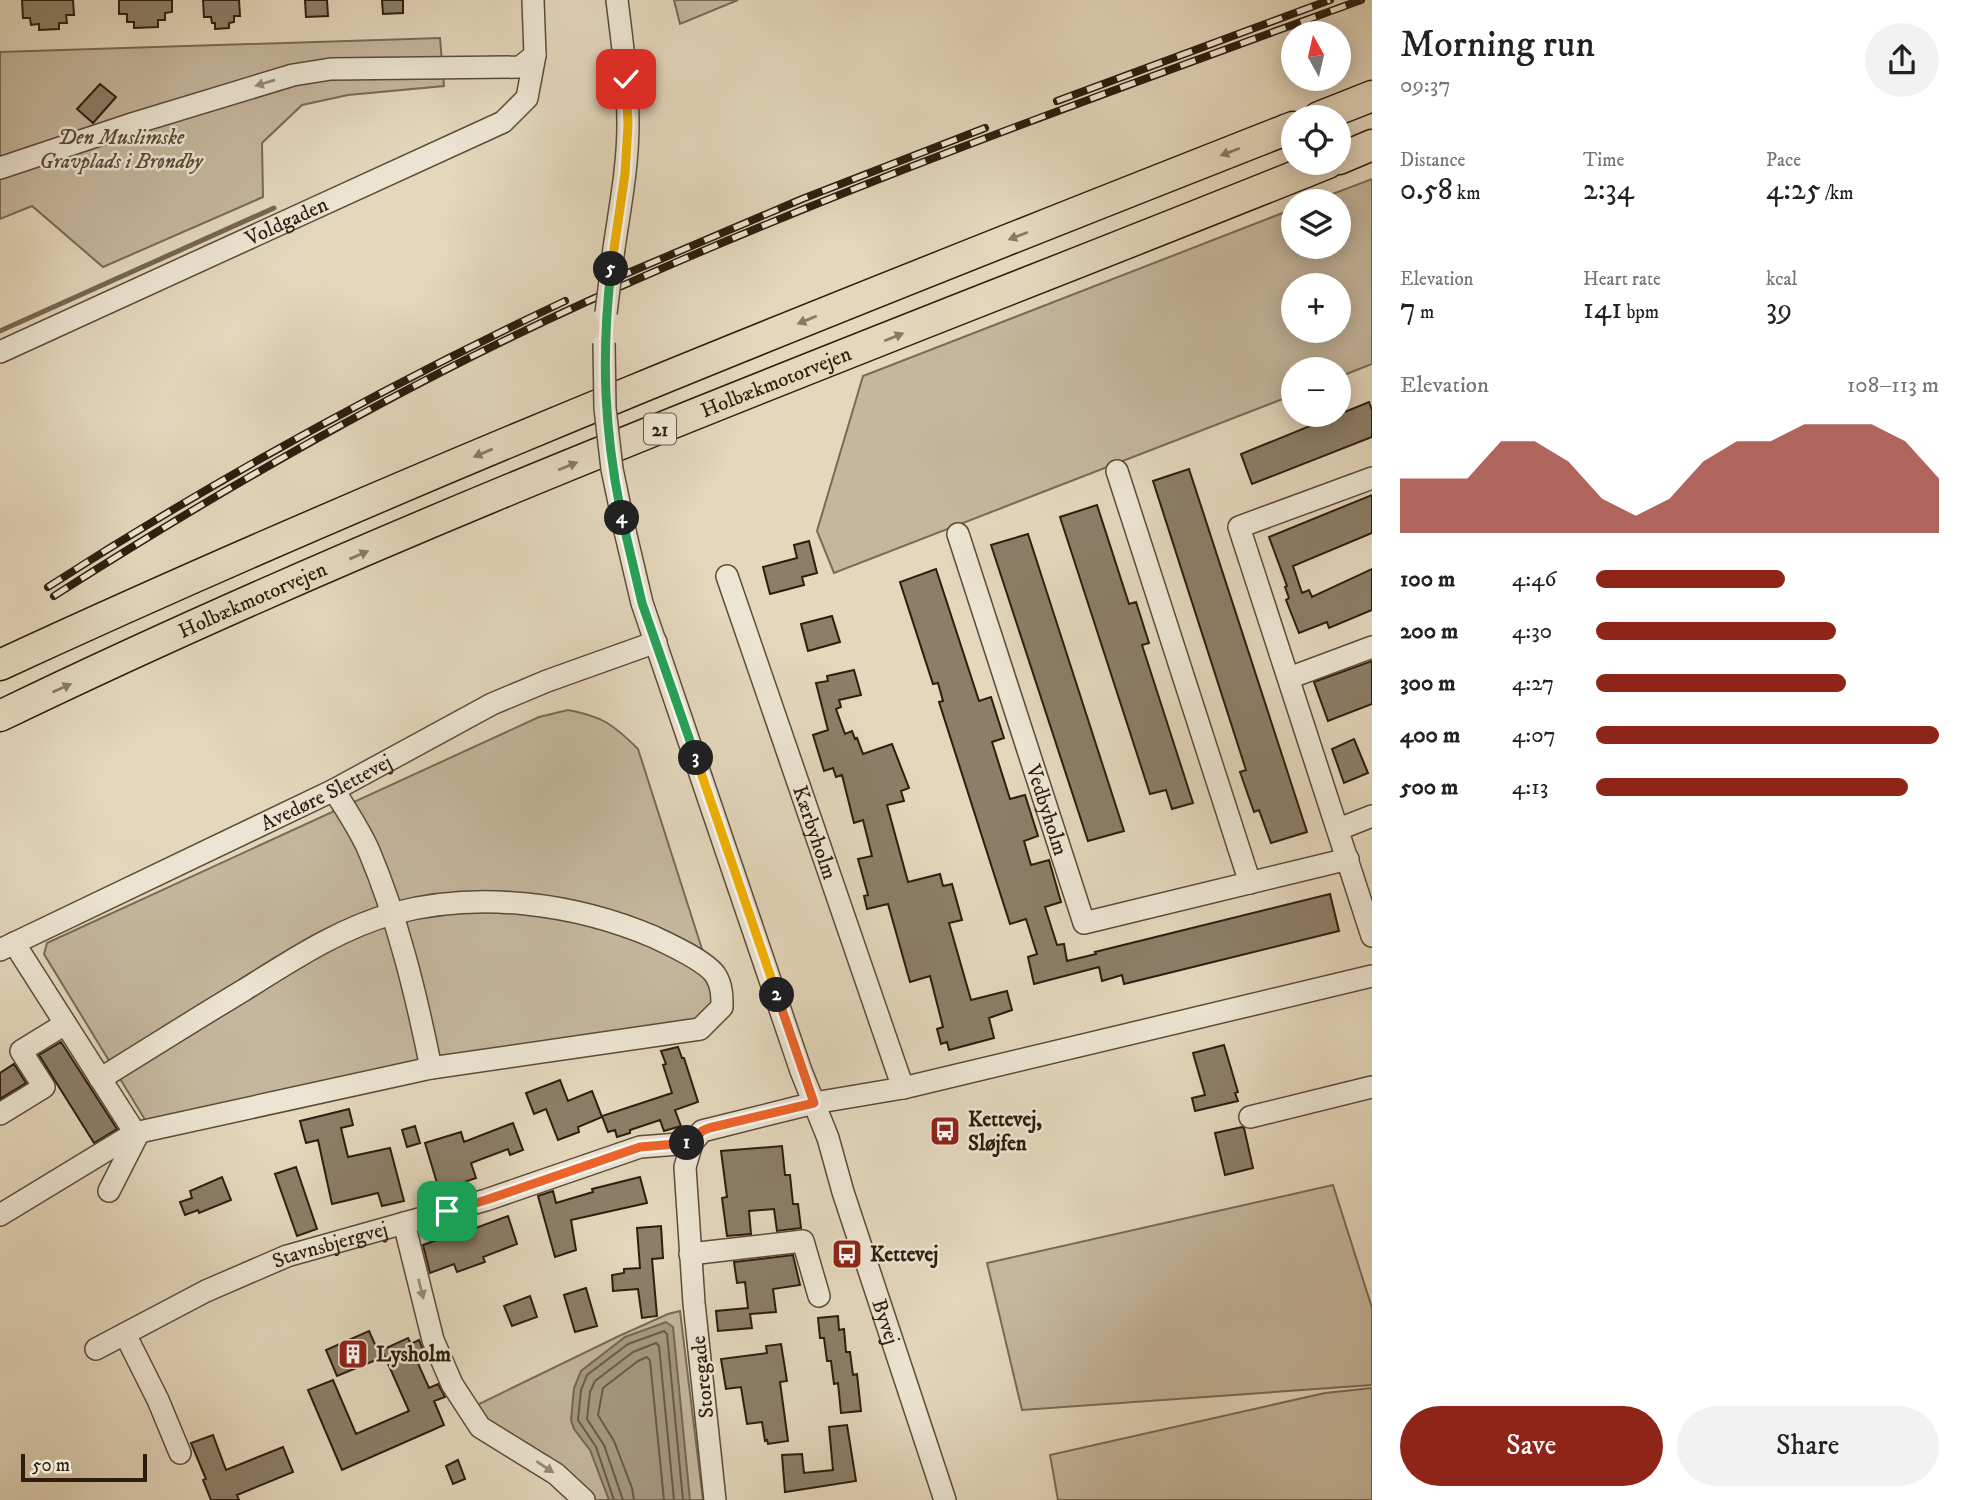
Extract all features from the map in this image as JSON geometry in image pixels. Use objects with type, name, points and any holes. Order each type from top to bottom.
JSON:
[{"type":"highway","points":[[1349,105],[1372,96]]},
{"type":"highway","name":"21","points":[[0,665],[249,552],[576,414],[1281,132]]},
{"type":"highway","points":[[1351,154],[1372,145]]},
{"type":"highway","name":"Holbækmotorvejen","points":[[0,716],[279,589],[554,471],[1298,175]]},
{"type":"street","name":"Voldgaden","points":[[0,352],[503,122],[527,98],[527,61],[533,0]]},
{"type":"street","name":"Byvej","points":[[617,0],[628,125],[625,174],[604,343],[605,408],[612,469],[625,531],[642,603],[828,1138],[843,1192],[945,1500]]},
{"type":"street","points":[[0,168],[293,75],[331,69],[527,61]]},
{"type":"street","points":[[1117,471],[1250,883]]},
{"type":"street","points":[[1372,478],[1239,527],[1372,936]]},
{"type":"street","name":"Vedbyholm","points":[[958,534],[1084,923],[1348,859]]},
{"type":"street","name":"Kærbyholm","points":[[727,576],[903,1088]]},
{"type":"street","name":"Avedøre Slettevej","points":[[7,947],[334,790],[492,704],[656,642]]},
{"type":"street","points":[[1289,678],[1372,647]]},
{"type":"street","points":[[334,790],[368,848],[392,914],[406,959],[431,1068]]},
{"type":"street","points":[[1339,829],[1372,816]]},
{"type":"street","points":[[0,1215],[135,1133],[431,1068],[700,1029],[722,1007],[722,992],[715,974],[699,962],[663,941],[629,927],[550,907],[492,901],[433,905],[392,914],[322,942],[100,1079]]},
{"type":"street","points":[[7,947],[65,1024],[135,1133],[136,1136],[108,1191]]},
{"type":"street","points":[[814,1103],[903,1088],[1372,976]]},
{"type":"street","points":[[0,1114],[44,1087],[21,1051],[65,1024]]},
{"type":"street","points":[[1250,1117],[1372,1087]]},
{"type":"street","name":"Stavnsbjergvej","points":[[96,1349],[206,1291],[288,1256],[486,1200],[640,1147],[692,1143],[702,1131],[709,1128],[814,1103]]},
{"type":"street","name":"Storegade","points":[[692,1143],[685,1167],[690,1254],[715,1500]]},
{"type":"street","points":[[404,1223],[433,1340],[452,1384],[480,1427],[556,1474],[584,1500]]},
{"type":"street","points":[[690,1254],[803,1241],[819,1296]]},
{"type":"street","points":[[125,1334],[158,1400],[180,1453]]},
{"type":"green space","points":[[674,0],[738,0],[680,24]]},
{"type":"green space","name":"Den Muslimske Gravplads i Brøndby","points":[[440,38],[444,86],[348,95],[302,105],[262,143],[263,197],[103,267],[32,206],[0,219],[0,52]]},
{"type":"green space","points":[[1372,179],[1372,364],[1351,372],[1351,357],[1281,357],[1281,400],[834,573],[817,531],[863,376],[1281,214],[1281,259],[1351,259],[1351,189],[1346,189]]},
{"type":"green space","points":[[568,710],[590,715],[607,723],[638,749],[718,999],[701,1021],[147,1123],[44,954],[47,943],[539,717]]},
{"type":"green space","points":[[1333,1185],[1372,1308],[1372,1385],[1022,1410],[987,1263]]},
{"type":"green space","points":[[680,1311],[703,1500],[593,1500],[499,1431],[473,1407],[619,1336]]},
{"type":"green space","points":[[1372,1388],[1372,1500],[1058,1500],[1050,1455],[1325,1393]]},
{"type":"water","points":[[666,1322],[673,1327],[690,1500],[609,1500],[590,1450],[574,1429],[571,1420],[574,1388],[581,1371],[625,1337]]},
{"type":"building","points":[[22,0],[73,0],[74,15],[66,15],[67,23],[59,23],[59,29],[39,30],[39,24],[31,25],[30,18],[23,18]]},
{"type":"building","points":[[119,0],[172,0],[172,12],[165,13],[165,20],[158,20],[158,27],[134,28],[134,22],[127,22],[127,14],[119,14]]},
{"type":"building","points":[[203,0],[239,0],[240,16],[234,16],[234,22],[229,23],[229,28],[215,29],[211,17],[204,17]]},
{"type":"building","points":[[305,0],[327,0],[328,16],[306,17]]},
{"type":"building","points":[[382,0],[403,0],[403,13],[383,14]]},
{"type":"building","points":[[100,84],[116,97],[93,123],[77,109]]},
{"type":"building","points":[[1369,402],[1372,410],[1372,437],[1252,484],[1241,454],[1307,427],[1351,427],[1351,409]]},
{"type":"building","points":[[1189,469],[1307,832],[1271,843],[1259,810],[1254,812],[1240,772],[1246,770],[1153,481]]},
{"type":"building","points":[[1372,495],[1372,533],[1293,566],[1302,593],[1309,590],[1312,597],[1372,569],[1372,610],[1329,628],[1327,622],[1299,633],[1286,600],[1289,598],[1285,587],[1287,586],[1269,537]]},
{"type":"building","points":[[1097,505],[1129,604],[1136,602],[1149,643],[1142,645],[1193,803],[1172,809],[1166,790],[1150,794],[1060,517]]},
{"type":"building","points":[[1028,534],[1124,831],[1088,841],[991,545]]},
{"type":"building","points":[[809,541],[817,573],[802,577],[804,585],[770,594],[763,567],[797,558],[794,545]]},
{"type":"building","points":[[936,569],[979,701],[991,697],[1004,738],[992,742],[1010,799],[1025,795],[1038,836],[1024,841],[1031,865],[1049,860],[1061,902],[1045,907],[1057,945],[1064,944],[1067,961],[1330,894],[1339,931],[1124,984],[1122,975],[1102,981],[1099,967],[1034,984],[1028,957],[1037,954],[1026,919],[1010,924],[939,702],[943,701],[938,683],[933,684],[900,582]]},
{"type":"building","points":[[832,616],[840,642],[808,651],[801,624]]},
{"type":"building","points":[[1372,661],[1372,704],[1328,721],[1314,682]]},
{"type":"building","points":[[854,670],[861,695],[839,700],[841,707],[836,709],[845,734],[852,731],[863,754],[892,744],[909,788],[901,791],[904,801],[887,805],[908,882],[940,874],[943,886],[952,884],[962,920],[949,923],[971,1000],[1007,991],[1012,1010],[989,1018],[994,1038],[949,1050],[947,1042],[941,1044],[937,1029],[943,1027],[930,976],[910,982],[888,904],[867,909],[864,896],[868,895],[858,859],[872,856],[863,820],[854,823],[842,775],[836,777],[833,768],[824,771],[813,735],[828,730],[816,683],[828,681],[827,676]]},
{"type":"building","points":[[1354,739],[1368,773],[1344,783],[1332,749]]},
{"type":"building","points":[[61,1042],[117,1129],[94,1143],[39,1055]]},
{"type":"building","points":[[1224,1045],[1238,1092],[1235,1093],[1238,1101],[1195,1111],[1192,1098],[1205,1095],[1193,1053]]},
{"type":"building","points":[[678,1047],[698,1102],[675,1110],[681,1126],[664,1131],[660,1120],[617,1137],[615,1130],[608,1132],[602,1116],[672,1093],[661,1051]]},
{"type":"building","points":[[14,1064],[26,1083],[0,1099],[0,1073]]},
{"type":"building","points":[[560,1080],[568,1101],[592,1091],[602,1117],[578,1127],[579,1132],[558,1140],[546,1109],[534,1114],[526,1093]]},
{"type":"building","points":[[349,1109],[353,1125],[341,1128],[348,1157],[390,1148],[404,1201],[382,1206],[378,1193],[332,1204],[318,1140],[306,1143],[300,1121]]},
{"type":"building","points":[[513,1123],[523,1150],[510,1155],[508,1149],[471,1163],[476,1178],[458,1184],[460,1187],[440,1193],[425,1143],[461,1132],[464,1142]]},
{"type":"building","points":[[415,1126],[420,1143],[407,1147],[402,1130]]},
{"type":"building","points":[[1242,1127],[1253,1168],[1225,1175],[1215,1133]]},
{"type":"building","points":[[782,1146],[785,1175],[790,1175],[793,1204],[798,1204],[801,1228],[777,1231],[774,1209],[749,1211],[751,1234],[727,1236],[722,1198],[727,1197],[721,1151]]},
{"type":"building","points":[[296,1167],[317,1229],[297,1236],[275,1174]]},
{"type":"building","points":[[222,1177],[231,1200],[199,1213],[198,1210],[185,1215],[180,1202],[192,1198],[190,1191]]},
{"type":"building","points":[[640,1177],[647,1203],[571,1220],[576,1250],[555,1257],[538,1196],[553,1191],[556,1203],[593,1192],[592,1189]]},
{"type":"building","points":[[508,1216],[517,1244],[483,1257],[485,1262],[457,1272],[454,1264],[430,1273],[423,1245]]},
{"type":"building","points":[[661,1226],[663,1258],[652,1259],[657,1316],[642,1318],[638,1289],[613,1291],[612,1275],[624,1273],[624,1269],[640,1268],[637,1228]]},
{"type":"building","points":[[793,1255],[800,1285],[773,1289],[776,1312],[750,1314],[752,1328],[718,1331],[716,1311],[748,1308],[745,1282],[737,1283],[734,1262]]},
{"type":"building","points":[[586,1288],[597,1326],[575,1332],[564,1295]]},
{"type":"building","points":[[530,1296],[537,1317],[512,1326],[504,1306]]},
{"type":"building","points":[[838,1316],[839,1330],[844,1329],[846,1352],[850,1352],[853,1375],[857,1374],[861,1411],[841,1413],[838,1383],[834,1384],[824,1338],[820,1338],[818,1318]]},
{"type":"building","name":"Lysholm","points":[[369,1331],[381,1358],[337,1376],[326,1350]]},
{"type":"building","points":[[408,1338],[411,1344],[419,1340],[425,1355],[416,1359],[429,1388],[438,1384],[445,1397],[434,1401],[444,1425],[342,1470],[308,1390],[333,1380],[356,1434],[409,1411],[382,1350]]},
{"type":"building","points":[[781,1344],[787,1381],[780,1382],[788,1441],[768,1444],[767,1440],[765,1441],[762,1422],[747,1424],[741,1387],[726,1389],[721,1359],[767,1353],[766,1346]]},
{"type":"building","points":[[847,1425],[856,1481],[785,1492],[782,1455],[802,1454],[804,1473],[833,1470],[829,1427]]},
{"type":"building","points":[[213,1435],[226,1470],[283,1447],[293,1472],[237,1495],[239,1500],[211,1500],[203,1480],[206,1479],[191,1443]]},
{"type":"building","points":[[458,1460],[465,1479],[453,1484],[446,1466]]},
{"type":"waterway","points":[[0,331],[274,208]]},
{"type":"railway","points":[[1057,101],[1330,0]]},
{"type":"railway","points":[[54,596],[249,477],[381,403],[586,302],[873,181],[1361,0]]},
{"type":"railway","points":[[616,278],[802,199],[985,128]]},
{"type":"railway","points":[[48,587],[174,509],[302,436],[432,366],[565,301]]},
{"type":"place","name":"Kettevej, Sløjfen","points":[[945,1131]]},
{"type":"place","name":"Kettevej","points":[[847,1254]]},
{"type":"place","name":"Lysholm","points":[[353,1354]]},
{"type":"route","points":[[447,1211],[640,1147],[692,1143],[697,1135],[709,1128],[814,1103],[642,603],[612,469],[605,408],[604,343],[625,174],[628,125],[626,79]]}]
